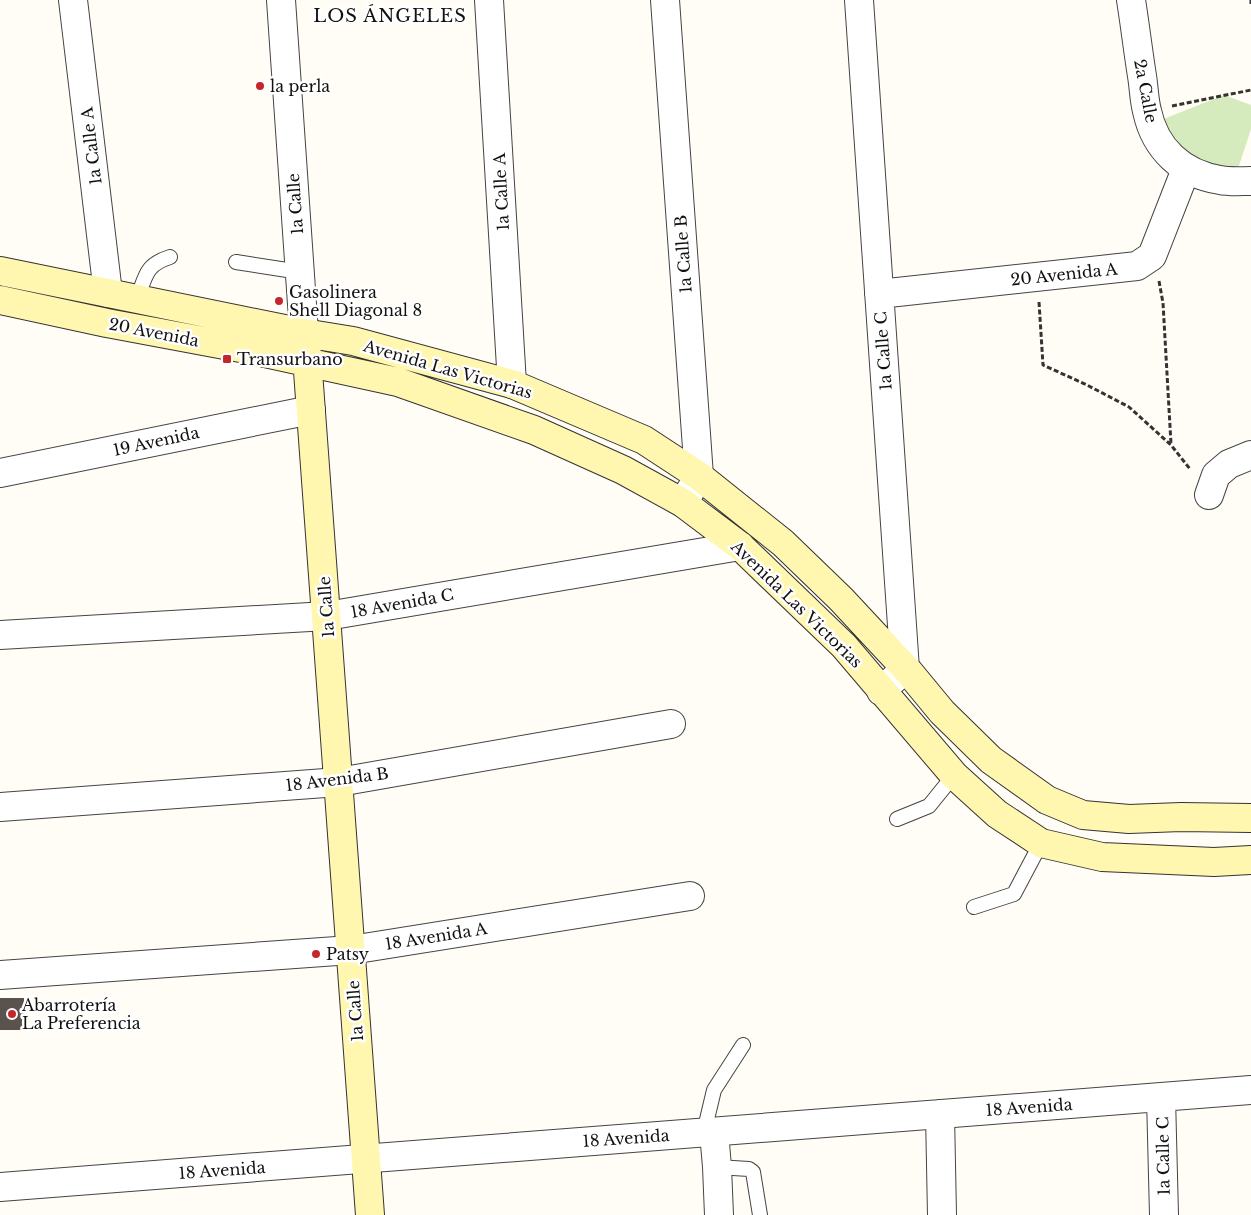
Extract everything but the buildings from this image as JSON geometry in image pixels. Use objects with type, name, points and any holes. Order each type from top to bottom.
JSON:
[{"type":"street","name":"1a Calle A","points":[[73,0],[108,293]]},
{"type":"street","name":"1a Calle","points":[[281,0],[370,1215]]},
{"type":"street","name":"1a Calle A","points":[[490,0],[512,384]]},
{"type":"street","name":"1a Calle B","points":[[665,0],[700,476]]},
{"type":"street","name":"1a Calle C","points":[[859,0],[905,669]]},
{"type":"street","name":"2a Calle","points":[[1131,0],[1147,111],[1154,131],[1164,150],[1186,169],[1199,175],[1222,181],[1251,181]]},
{"type":"street","points":[[1152,256],[1186,169]]},
{"type":"street","name":"20 Avenida A","points":[[879,294],[1136,266],[1152,256]]},
{"type":"street","name":"20 Avenida","points":[[0,271],[304,334]]},
{"type":"street","name":"20 Avenida","points":[[0,300],[308,362]]},
{"type":"street","name":"Avenida Las Victorias","points":[[304,334],[353,341],[512,384],[644,440],[700,476],[782,543],[841,599],[942,712],[991,760],[1047,800],[1083,815],[1129,820],[1251,818]]},
{"type":"street","name":"Avenida Las Victorias","points":[[308,362],[398,382],[534,430],[623,470],[683,503],[740,546],[844,646],[954,775],[996,814],[1042,843],[1102,856],[1214,862],[1251,860]]},
{"type":"street","name":"19 Avenida","points":[[0,473],[311,410]]},
{"type":"street","points":[[1209,496],[1216,475],[1228,464],[1250,455]]},
{"type":"street","points":[[683,503],[700,476]]},
{"type":"street","name":"18 Avenida C","points":[[0,635],[327,616],[740,546]]},
{"type":"street","points":[[881,691],[905,669]]},
{"type":"street","name":"18 Avenida B","points":[[0,806],[338,782],[672,724]]},
{"type":"street","name":"18 Avenida A","points":[[0,975],[351,950],[690,896]]},
{"type":"street","name":"18 Avenida","points":[[0,1186],[1251,1090]]},
{"type":"street","name":"1a Calle C","points":[[1162,1097],[1164,1215]]},
{"type":"street","points":[[940,1114],[942,1215]]},
{"type":"street","points":[[709,1132],[718,1167],[719,1215]]},
{"type":"lane","points":[[137,299],[150,266],[158,260],[170,257]]},
{"type":"lane","points":[[236,262],[300,272]]},
{"type":"lane","points":[[897,819],[929,806],[954,775]]},
{"type":"lane","points":[[974,908],[1014,894],[1042,843]]},
{"type":"lane","points":[[709,1132],[714,1090],[743,1045]]},
{"type":"lane","points":[[718,1167],[749,1169],[754,1172],[760,1215]]},
{"type":"path","points":[[1250,0],[1251,4]]},
{"type":"path","points":[[1147,111],[1251,90]]},
{"type":"path","points":[[1152,256],[1164,303],[1171,445]]},
{"type":"path","points":[[1037,277],[1043,365],[1087,385],[1128,407],[1171,445],[1209,496]]},
{"type":"green space","points":[[1224,95],[1251,105],[1251,129],[1234,181],[1222,181],[1151,124]]},
{"type":"place","name":"la perla","points":[[260,86]]},
{"type":"place","name":"Gasolinera Shell Diagonal 8","points":[[279,301]]},
{"type":"place","name":"Transurbano","points":[[227,359]]},
{"type":"place","name":"Patsy","points":[[316,954]]},
{"type":"place","name":"Abarrotería La Preferencia","points":[[12,1014]]},
{"type":"district","name":"LOS ÁNGELES","points":[[390,16]]}]
